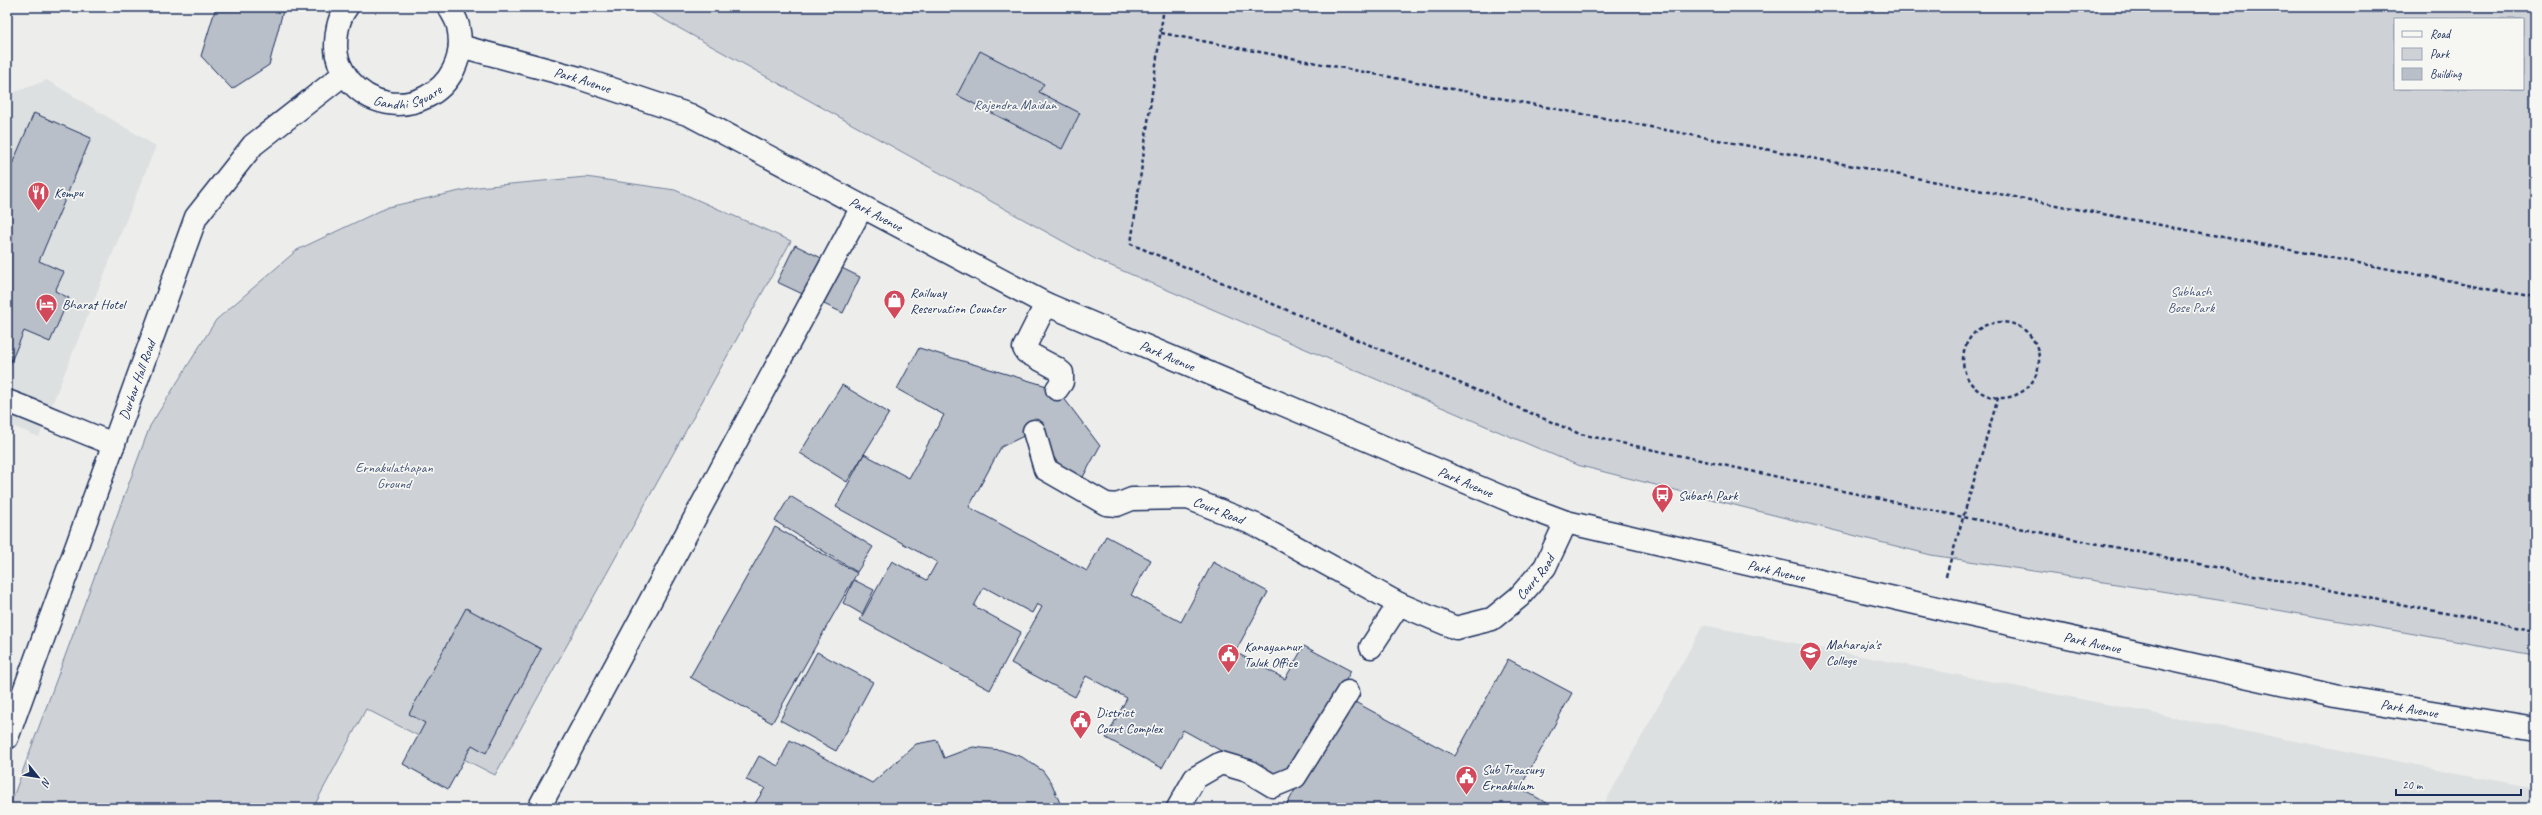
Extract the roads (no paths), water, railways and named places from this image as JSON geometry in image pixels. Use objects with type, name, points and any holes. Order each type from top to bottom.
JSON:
[{"type":"main road","name":"Gandhi Square","points":[[347,7],[336,32],[336,54],[344,74],[356,89],[373,100],[392,105],[411,103],[430,96],[445,83],[455,66],[460,46],[458,26],[449,7]]},
{"type":"main road","name":"Park Avenue","points":[[460,46],[579,78],[690,115],[1046,304],[1518,504],[1566,522],[1937,608],[2335,696],[2535,729]]},
{"type":"main road","name":"Durbar Hall Road","points":[[7,738],[196,217],[253,145],[344,74]]},
{"type":"main road","points":[[539,808],[862,207]]},
{"type":"main road","points":[[1046,304],[1024,348],[1026,352],[1056,368],[1062,373],[1062,382],[1057,389]]},
{"type":"main road","points":[[7,401],[47,415],[76,430],[114,444]]},
{"type":"main road","name":"Court Road","points":[[1034,431],[1045,469],[1106,504],[1118,505],[1132,499],[1188,498],[1256,525],[1399,604],[1456,628],[1492,619],[1519,597],[1546,567],[1566,522]]},
{"type":"main road","points":[[1371,647],[1399,604]]},
{"type":"main road","points":[[1178,808],[1195,778],[1221,763],[1248,771],[1273,786],[1295,777],[1348,692]]},
{"type":"place","name":"Kempu","points":[[39,212]]},
{"type":"place","name":"Railway Reservation Counter","points":[[895,320]]},
{"type":"place","name":"Bharat Hotel","points":[[46,324]]},
{"type":"place","name":"Subash Park","points":[[1663,514]]},
{"type":"place","name":"Maharaja's College","points":[[1811,672]]},
{"type":"place","name":"Kanayannur Taluk Office","points":[[1229,674]]},
{"type":"place","name":"District Court Complex","points":[[1081,740]]},
{"type":"place","name":"Sub Treasury Ernakulam","points":[[1467,796]]},
{"type":"park label","name":"Rajendra Maidan","points":[[1015,104]]},
{"type":"park label","name":"Subhash Bose Park","points":[[2191,300]]},
{"type":"park label","name":"Ernakulathapan Ground","points":[[394,476]]}]
